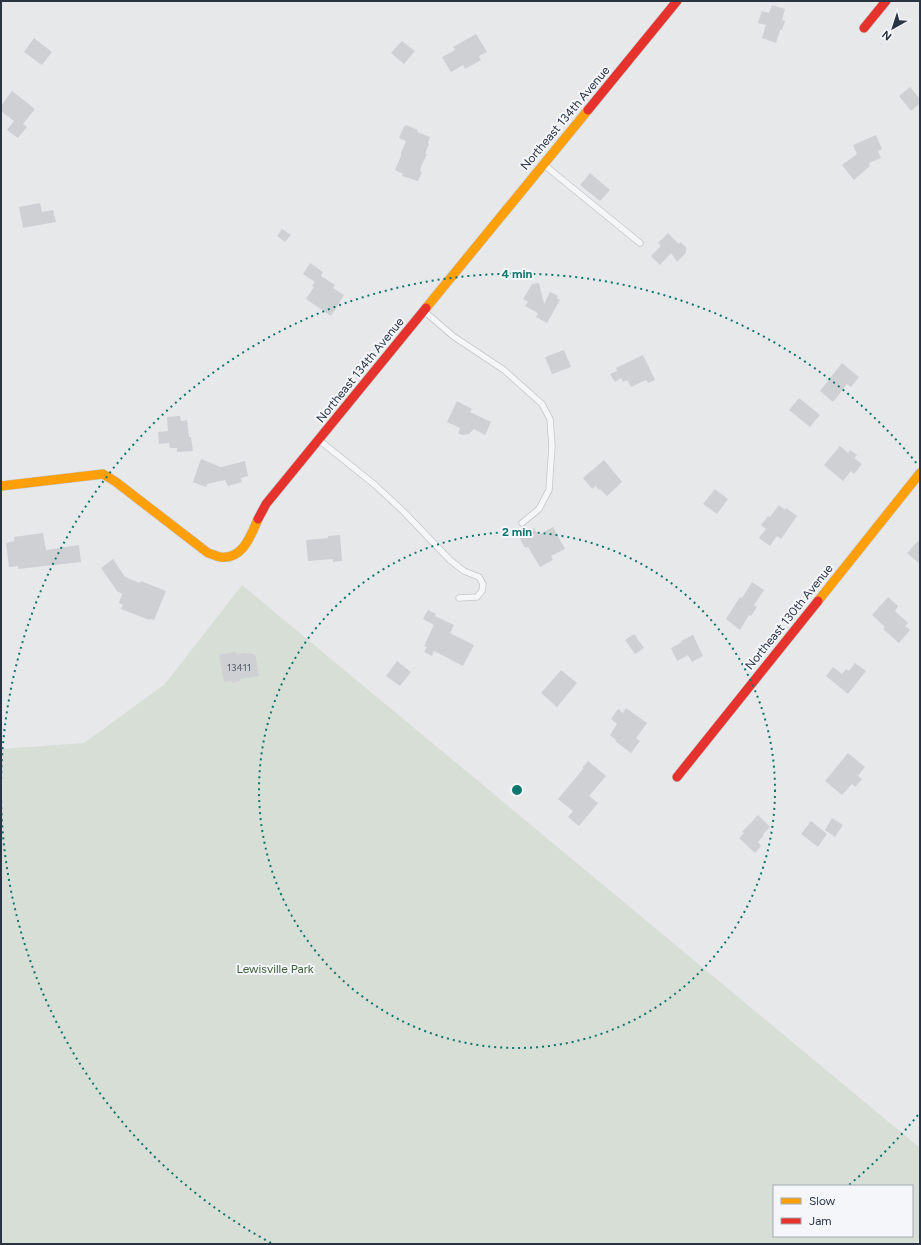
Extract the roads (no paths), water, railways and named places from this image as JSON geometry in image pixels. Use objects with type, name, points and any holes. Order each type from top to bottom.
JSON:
[{"type":"street","name":"Northeast 134th Avenue","points":[[1,486],[103,474],[116,482],[208,553],[223,557],[238,553],[248,543],[260,513],[266,504],[542,164],[677,1]]},
{"type":"street","points":[[864,28],[886,1]]},
{"type":"street","name":"Northeast 130th Avenue","points":[[676,777],[920,473]]},
{"type":"lane","points":[[542,164],[640,243]]},
{"type":"lane","points":[[423,311],[453,336],[504,370],[542,404],[550,419],[552,446],[549,490],[540,509],[522,523]]},
{"type":"lane","points":[[319,440],[375,485],[450,560],[464,570],[479,577],[483,584],[482,591],[477,597],[459,598]]},
{"type":"park label","name":"Lewisville Park","points":[[275,969]]}]
